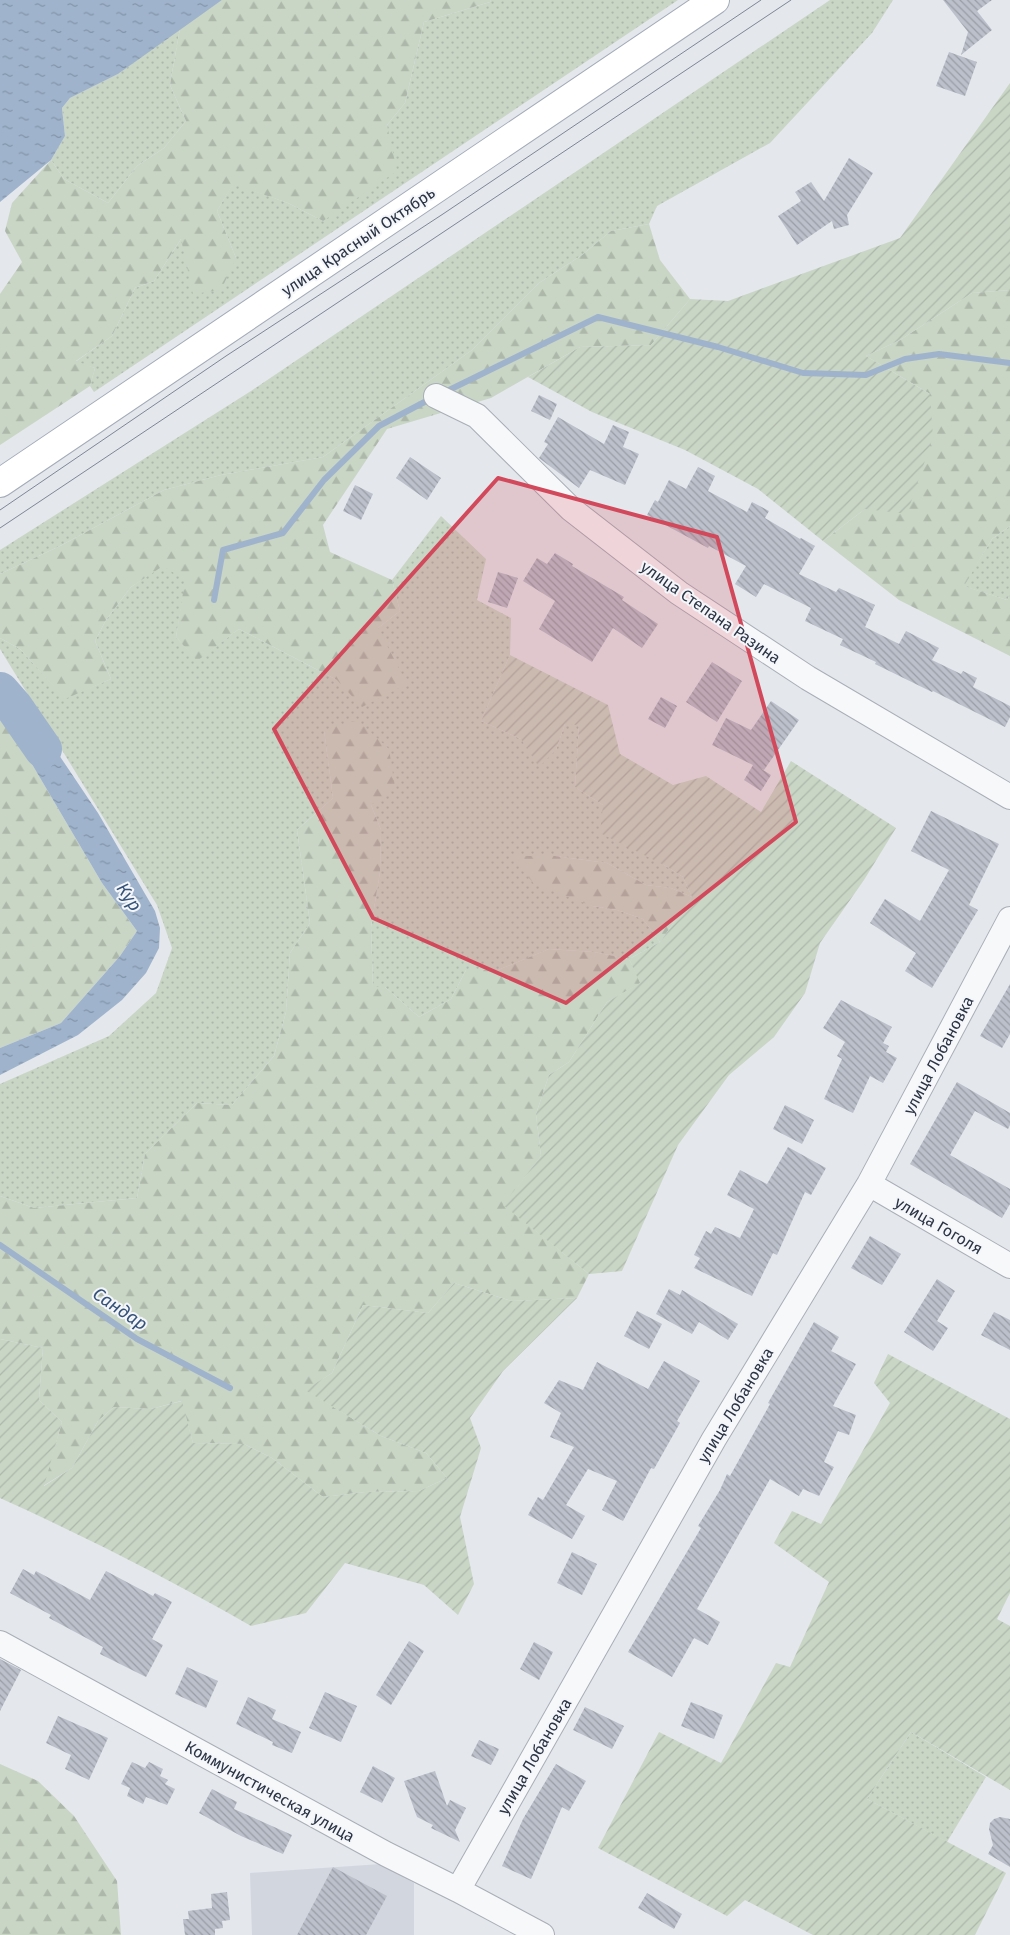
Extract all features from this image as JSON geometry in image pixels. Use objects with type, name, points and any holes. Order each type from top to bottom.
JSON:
[{"type":"main road","name":"улица Красный Октябрь","points":[[0,483],[716,0]]},
{"type":"street","name":"улица Степана Разина","points":[[436,396],[476,416],[570,508],[680,593],[808,678],[1010,797]]},
{"type":"street","name":"улица Лобановка","points":[[458,1890],[714,1439],[869,1184],[1010,919]]},
{"type":"street","name":"улица Гоголя","points":[[869,1184],[1010,1266]]},
{"type":"street","name":"Коммунистическая улица","points":[[0,1643],[386,1854],[542,1935]]},
{"type":"highlighted area","points":[[498,478],[717,537],[796,822],[566,1003],[373,918],[274,729]]},
{"type":"shaded area","points":[[381,1864],[414,1883],[414,1935],[252,1935],[250,1873]]},
{"type":"green space","points":[[222,0],[491,0],[490,2],[424,22],[405,103],[387,125],[397,171],[323,221],[288,203],[233,184],[217,211],[236,258],[221,290],[193,294],[181,239],[154,281],[135,288],[112,336],[76,361],[95,368],[90,386],[0,445],[0,294],[22,262],[5,231],[12,203],[51,160],[64,179],[108,203],[137,166],[164,148],[186,121],[170,85],[180,28]]},
{"type":"green space","points":[[491,0],[678,0],[94,392],[90,386],[95,368],[75,362],[112,336],[135,288],[154,281],[181,239],[236,258],[217,211],[233,183],[288,203],[323,221],[387,125],[405,103],[424,22],[490,2]]},
{"type":"green space","points":[[830,0],[893,0],[872,33],[770,143],[657,206],[649,224],[611,231],[582,255],[539,283],[472,350],[323,457],[221,475],[164,490],[60,546],[0,574],[0,550],[251,391]]},
{"type":"green space","points":[[180,28],[170,85],[186,121],[164,148],[137,166],[108,203],[64,179],[51,160],[65,136],[62,108],[70,98],[118,74]]},
{"type":"green space","points":[[1010,83],[1010,290],[972,293],[900,340],[866,356],[930,394],[933,437],[907,514],[865,509],[823,541],[758,489],[685,450],[592,412],[528,377],[580,347],[651,345],[690,299],[728,301],[900,238]]},
{"type":"green space","points":[[649,224],[660,260],[690,299],[651,345],[580,347],[491,398],[387,429],[323,525],[330,552],[392,580],[400,611],[378,628],[407,684],[362,707],[337,680],[239,629],[197,661],[176,637],[185,580],[163,566],[131,587],[106,620],[95,641],[111,679],[65,699],[20,649],[0,638],[0,574],[60,546],[164,490],[221,475],[323,457],[472,350],[539,283],[582,255],[611,231]]},
{"type":"green space","points":[[1010,290],[1010,526],[992,539],[964,586],[1007,600],[1010,595],[1010,656],[899,600],[823,541],[865,509],[930,394],[866,356],[900,340],[972,293]]},
{"type":"green space","points":[[441,516],[486,559],[477,600],[511,618],[510,655],[481,721],[521,739],[556,750],[565,724],[579,724],[575,787],[603,805],[664,865],[683,877],[692,897],[671,888],[646,885],[607,863],[555,856],[512,856],[592,906],[617,910],[643,919],[660,942],[629,959],[594,952],[549,949],[498,970],[466,970],[451,999],[419,1017],[385,987],[373,987],[371,927],[380,872],[381,830],[371,805],[324,730],[333,798],[297,830],[310,923],[290,953],[286,1012],[274,1056],[232,1105],[197,1103],[145,1154],[137,1198],[34,1208],[0,1196],[0,1084],[109,1036],[156,993],[172,948],[157,905],[0,649],[0,638],[20,649],[65,698],[111,679],[95,641],[106,620],[131,587],[163,565],[186,580],[176,637],[197,660],[239,629],[337,680],[378,628],[400,611],[392,580]]},
{"type":"green space","points":[[1010,526],[1010,595],[1007,600],[963,586],[992,539]]},
{"type":"green space","points":[[510,655],[608,705],[620,754],[673,785],[706,776],[761,812],[791,761],[896,828],[864,880],[820,943],[805,993],[774,1037],[729,1075],[678,1145],[622,1271],[589,1274],[503,1205],[541,1156],[536,1114],[549,1075],[569,1062],[607,1002],[640,983],[629,959],[660,942],[692,897],[683,877],[664,865],[600,833],[603,805],[575,787],[579,725],[565,724],[556,750],[539,767],[521,739],[481,721]]},
{"type":"green space","points":[[0,713],[102,883],[137,931],[120,956],[61,1023],[0,1048]]},
{"type":"green space","points":[[357,720],[389,749],[395,787],[371,805],[381,830],[380,872],[371,927],[373,987],[385,987],[419,1017],[451,999],[466,970],[498,970],[549,949],[594,952],[629,959],[641,983],[607,1002],[569,1062],[549,1075],[536,1114],[541,1156],[504,1205],[589,1274],[577,1298],[512,1301],[454,1283],[428,1313],[363,1305],[332,1373],[306,1390],[381,1436],[426,1453],[447,1478],[419,1491],[365,1492],[323,1497],[272,1458],[244,1444],[193,1443],[181,1401],[151,1409],[114,1407],[98,1421],[72,1468],[43,1486],[62,1422],[39,1400],[43,1348],[0,1339],[0,1196],[34,1208],[137,1198],[145,1154],[197,1103],[232,1105],[274,1056],[286,1012],[290,953],[310,923],[297,830],[333,798],[324,730]]},
{"type":"green space","points":[[511,856],[555,856],[607,863],[646,885],[671,888],[692,897],[660,942],[643,919],[617,910],[592,906],[534,884]]},
{"type":"green space","points":[[454,1283],[512,1301],[577,1298],[503,1371],[470,1418],[481,1448],[460,1517],[474,1584],[458,1615],[424,1585],[345,1563],[306,1613],[251,1626],[127,1559],[0,1498],[0,1339],[43,1348],[39,1400],[62,1422],[44,1486],[72,1468],[98,1421],[114,1407],[151,1409],[182,1401],[193,1443],[244,1444],[272,1458],[323,1497],[365,1492],[419,1491],[447,1478],[426,1453],[381,1436],[305,1390],[332,1373],[363,1305],[428,1313]]},
{"type":"green space","points":[[888,1354],[1010,1419],[1010,1593],[997,1619],[1010,1626],[1010,1790],[911,1732],[867,1799],[1006,1873],[975,1935],[813,1935],[745,1900],[727,1916],[598,1848],[659,1732],[721,1763],[776,1663],[790,1667],[829,1582],[774,1543],[792,1511],[821,1524],[890,1403],[874,1383]]},
{"type":"green space","points":[[911,1732],[986,1777],[947,1842],[867,1799]]},
{"type":"green space","points":[[0,1764],[38,1781],[74,1816],[117,1881],[121,1935],[0,1935]]},
{"type":"water","points":[[0,0],[222,0],[118,74],[70,98],[62,108],[65,136],[51,160],[0,202]]},
{"type":"water","points":[[24,703],[98,813],[155,911],[160,928],[159,948],[146,973],[122,1000],[78,1035],[0,1075],[0,1048],[61,1023],[120,956],[137,931],[102,883],[0,713]]},
{"type":"building","points":[[943,0],[992,0],[977,11],[992,30],[961,55],[968,32]]},
{"type":"building","points":[[949,52],[977,62],[965,96],[936,86]]},
{"type":"building","points":[[849,158],[873,173],[847,215],[849,225],[834,229],[832,221],[797,245],[778,216],[801,201],[795,192],[811,182],[824,201]]},
{"type":"building","points":[[539,395],[557,404],[550,420],[531,411]]},
{"type":"building","points":[[558,417],[604,444],[613,425],[629,432],[623,447],[639,454],[625,485],[590,470],[579,488],[539,458],[548,444],[544,442]]},
{"type":"building","points":[[410,457],[441,478],[427,500],[396,478]]},
{"type":"building","points":[[698,467],[715,476],[708,491],[747,512],[752,502],[769,511],[765,518],[815,546],[799,574],[836,592],[839,588],[875,605],[865,627],[899,644],[906,631],[939,648],[932,660],[961,674],[963,671],[977,678],[973,687],[1010,706],[1010,717],[1005,727],[840,645],[843,639],[805,621],[811,608],[764,584],[756,597],[735,584],[746,566],[647,515],[655,500],[658,502],[669,480],[686,489]]},
{"type":"building","points":[[355,485],[373,494],[361,520],[343,511]]},
{"type":"building","points":[[555,553],[573,564],[572,566],[624,597],[622,600],[658,624],[642,648],[613,628],[592,662],[539,629],[555,601],[523,581],[537,558],[547,564]]},
{"type":"building","points":[[498,572],[518,578],[507,608],[488,602]]},
{"type":"building","points":[[712,662],[742,681],[717,722],[686,702]]},
{"type":"building","points":[[661,697],[677,706],[665,728],[648,719]]},
{"type":"building","points":[[771,701],[799,720],[764,770],[760,768],[771,775],[761,791],[744,780],[753,765],[712,745],[726,718],[751,730]]},
{"type":"building","points":[[931,811],[999,844],[969,905],[978,910],[932,988],[905,971],[916,953],[870,923],[885,899],[920,921],[949,870],[911,851]]},
{"type":"building","points":[[1010,984],[1010,1034],[1002,1048],[980,1036]]},
{"type":"building","points":[[841,1000],[892,1027],[883,1043],[889,1046],[886,1052],[897,1058],[883,1083],[870,1076],[853,1113],[824,1099],[842,1059],[837,1056],[845,1042],[823,1028]]},
{"type":"building","points":[[957,1082],[1010,1113],[1008,1129],[975,1111],[950,1155],[1010,1189],[1010,1204],[1002,1218],[910,1164]]},
{"type":"building","points":[[785,1105],[814,1120],[802,1144],[773,1129]]},
{"type":"building","points":[[788,1147],[826,1168],[811,1195],[805,1192],[777,1255],[773,1253],[752,1296],[694,1268],[700,1258],[694,1255],[706,1231],[711,1234],[715,1227],[740,1238],[754,1209],[727,1195],[740,1170],[767,1184]]},
{"type":"building","points":[[870,1236],[901,1254],[882,1285],[851,1268]]},
{"type":"building","points":[[937,1279],[955,1291],[937,1321],[948,1328],[933,1351],[904,1332]]},
{"type":"building","points":[[669,1289],[680,1295],[682,1290],[738,1324],[728,1340],[699,1322],[692,1334],[656,1314]]},
{"type":"building","points":[[637,1311],[662,1324],[649,1349],[624,1336]]},
{"type":"building","points":[[994,1312],[1010,1320],[1010,1350],[981,1335]]},
{"type":"building","points":[[814,1322],[839,1337],[831,1351],[856,1364],[833,1406],[856,1415],[849,1435],[838,1431],[824,1462],[834,1467],[819,1496],[803,1489],[799,1496],[770,1479],[697,1609],[720,1622],[708,1645],[694,1638],[672,1677],[628,1652],[701,1528],[698,1526],[720,1490],[727,1474],[730,1476],[770,1404],[768,1403]]},
{"type":"building","points":[[664,1361],[700,1381],[677,1421],[680,1423],[654,1469],[651,1468],[623,1521],[602,1510],[617,1481],[588,1469],[566,1505],[585,1516],[572,1539],[528,1515],[538,1497],[543,1500],[574,1447],[550,1437],[561,1413],[544,1403],[559,1380],[583,1390],[597,1362],[648,1389]]},
{"type":"building","points":[[572,1552],[597,1564],[582,1595],[557,1583]]},
{"type":"building","points":[[23,1569],[34,1575],[36,1571],[90,1600],[106,1571],[153,1596],[155,1593],[172,1602],[152,1639],[163,1645],[146,1677],[100,1654],[103,1647],[49,1618],[51,1615],[10,1593]]},
{"type":"building","points":[[409,1641],[424,1651],[391,1705],[376,1695]]},
{"type":"building","points":[[534,1642],[553,1652],[539,1680],[520,1669]]},
{"type":"building","points":[[0,1659],[21,1670],[0,1711]]},
{"type":"building","points":[[187,1667],[218,1681],[206,1708],[175,1694]]},
{"type":"building","points":[[325,1692],[357,1706],[341,1742],[309,1728]]},
{"type":"building","points":[[248,1697],[276,1710],[272,1719],[301,1732],[292,1753],[272,1745],[273,1742],[236,1724]]},
{"type":"building","points":[[691,1702],[723,1715],[714,1739],[681,1726]]},
{"type":"building","points":[[585,1707],[624,1726],[612,1749],[573,1730]]},
{"type":"building","points":[[58,1716],[108,1738],[89,1780],[65,1769],[71,1755],[46,1743]]},
{"type":"building","points":[[479,1740],[499,1749],[491,1765],[471,1756]]},
{"type":"building","points":[[132,1762],[145,1768],[149,1762],[163,1769],[160,1776],[168,1780],[165,1784],[175,1789],[167,1805],[146,1797],[143,1804],[127,1796],[130,1788],[121,1784]]},
{"type":"building","points":[[556,1764],[586,1781],[569,1811],[562,1807],[531,1879],[502,1866],[523,1819]]},
{"type":"building","points":[[373,1766],[395,1778],[382,1803],[360,1792]]},
{"type":"building","points":[[435,1771],[447,1806],[450,1800],[466,1808],[455,1830],[460,1842],[431,1828],[433,1825],[417,1817],[404,1781]]},
{"type":"building","points":[[212,1789],[237,1802],[234,1809],[292,1835],[283,1854],[241,1836],[199,1813]]},
{"type":"building","points":[[1000,1817],[1010,1819],[1010,1867],[988,1854],[993,1845],[989,1829],[990,1823]]},
{"type":"building","points":[[333,1867],[387,1896],[366,1935],[297,1935]]},
{"type":"building","points":[[227,1892],[230,1920],[222,1921],[223,1928],[215,1929],[215,1935],[185,1935],[183,1919],[189,1919],[188,1911],[212,1908],[211,1894]]},
{"type":"building","points":[[647,1893],[682,1914],[674,1929],[638,1908]]},
{"type":"waterway","points":[[443,393],[598,317],[718,347],[803,373],[866,375],[905,359],[939,354],[1010,363]]},
{"type":"waterway","points":[[214,600],[223,550],[283,533],[324,480],[379,426],[432,398]]},
{"type":"waterway","name":"Кур","points":[[0,691],[14,707],[43,749]]},
{"type":"waterway","name":"Сандар","points":[[0,1245],[137,1339],[230,1388]]},
{"type":"tram line","points":[[0,510],[226,356],[443,214],[761,0]]},
{"type":"tram line","points":[[0,528],[791,0]]}]
